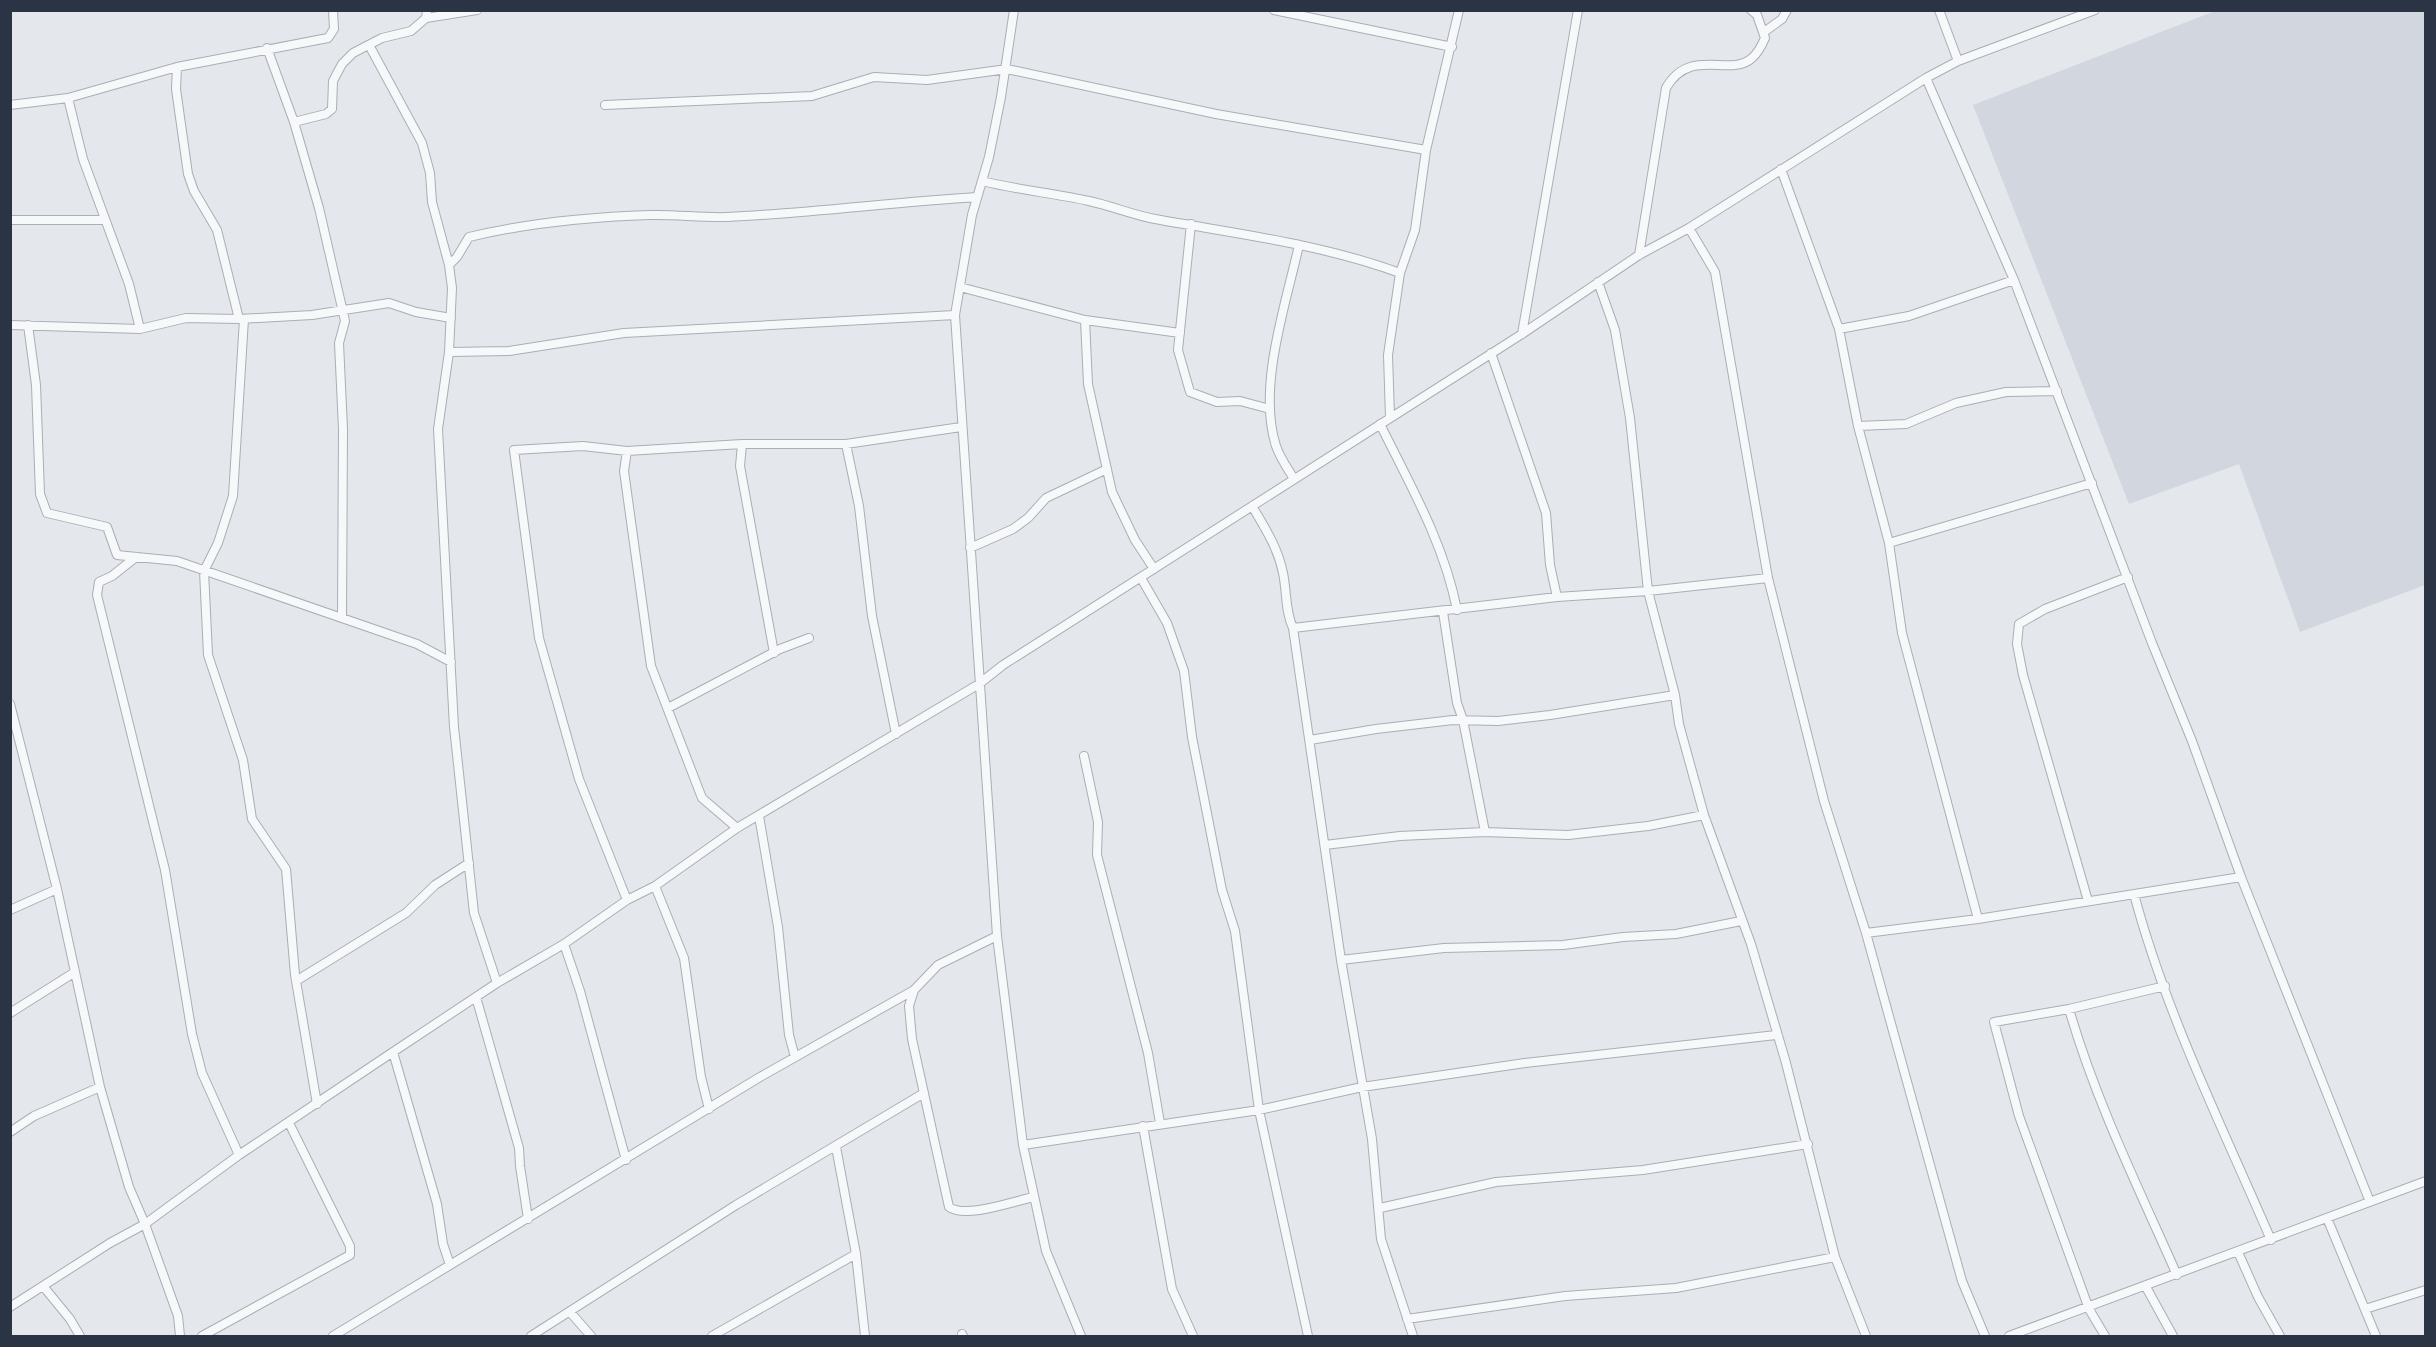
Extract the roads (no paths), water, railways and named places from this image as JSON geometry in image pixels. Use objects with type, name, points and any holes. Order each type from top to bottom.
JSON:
[{"type":"street","points":[[10,105],[68,98],[177,67],[328,38],[334,29],[333,10]]},
{"type":"street","points":[[294,122],[326,114],[332,109],[333,81],[342,64],[353,53],[382,38],[411,31],[427,14],[477,10]]},
{"type":"street","points":[[1014,10],[1006,69],[977,197],[955,315],[997,936],[1023,1145],[1046,1251],[1081,1336]]},
{"type":"street","points":[[1274,10],[1452,47]]},
{"type":"street","points":[[1390,417],[1388,355],[1400,273],[1415,230],[1426,150],[1459,10]]},
{"type":"street","points":[[1522,334],[1578,10]]},
{"type":"street","points":[[1640,255],[1666,88],[1680,70],[1691,66],[1742,63],[1751,60],[1766,38],[1757,15],[1751,10]]},
{"type":"street","points":[[1764,32],[1782,18],[1787,10]]},
{"type":"street","points":[[1939,10],[1958,61]]},
{"type":"street","points":[[10,1307],[145,1224],[239,1155],[497,983],[564,944],[627,900],[655,886],[737,828],[979,684],[1003,665],[1522,334],[1640,255],[1689,228],[1926,78],[1958,61],[2095,10]]},
{"type":"street","points":[[369,45],[422,143],[430,173],[432,202],[449,265],[449,352],[438,429],[452,662],[453,727],[474,912],[497,983]]},
{"type":"street","points":[[267,48],[294,122],[319,208],[345,321],[339,343],[343,429],[342,618]]},
{"type":"street","points":[[177,67],[176,89],[188,174],[194,190],[217,230],[242,319],[233,496],[218,543],[204,571],[208,655],[243,760],[252,819],[286,869],[296,981],[317,1104]]},
{"type":"street","points":[[605,105],[812,96],[874,77],[927,80],[1006,69],[1216,114],[1426,150]]},
{"type":"street","points":[[1926,78],[2014,280],[2192,741],[2241,877],[2370,1202]]},
{"type":"street","points":[[68,98],[83,159],[129,284],[140,328]]},
{"type":"street","points":[[1782,169],[1839,329],[1858,426],[1889,543],[1902,633],[1978,919]]},
{"type":"street","points":[[982,181],[1024,191],[1055,194],[1105,204],[1154,219],[1345,254],[1400,273]]},
{"type":"street","points":[[449,265],[457,257],[469,237],[508,227],[651,215],[704,218],[788,214],[888,202],[977,197]]},
{"type":"street","points":[[10,220],[105,220]]},
{"type":"street","points":[[1191,224],[1178,350],[1190,392],[1217,402],[1240,401],[1270,409]]},
{"type":"street","points":[[1689,228],[1714,272],[1768,578],[1824,801],[1866,933],[1962,1281],[1985,1336]]},
{"type":"street","points":[[1294,479],[1276,446],[1270,409],[1273,363],[1299,245]]},
{"type":"street","points":[[1839,329],[1909,316],[2014,280]]},
{"type":"street","points":[[1598,282],[1615,330],[1630,418],[1648,591],[1675,695],[1679,724],[1704,815],[1751,944],[1808,1144],[1835,1257],[1866,1336]]},
{"type":"street","points":[[960,287],[1085,320],[1180,333]]},
{"type":"street","points":[[10,326],[140,328],[186,318],[242,319],[312,315],[389,303],[416,312],[450,318]]},
{"type":"street","points":[[449,352],[509,351],[624,333],[955,315]]},
{"type":"street","points":[[1085,320],[1088,384],[1112,492],[1135,540],[1154,569]]},
{"type":"street","points":[[28,325],[36,385],[40,494],[45,510],[51,515],[100,524],[110,531],[117,555],[177,561],[417,644],[452,662]]},
{"type":"street","points":[[1491,353],[1546,513],[1550,566],[1557,597]]},
{"type":"street","points":[[1858,426],[1906,424],[1956,403],[2006,392],[2057,391]]},
{"type":"street","points":[[1380,424],[1436,538],[1451,579],[1457,610]]},
{"type":"street","points":[[627,900],[579,778],[539,638],[534,588],[513,452],[516,449],[583,446],[627,451],[742,444],[846,444],[961,427]]},
{"type":"street","points":[[742,444],[740,466],[774,653]]},
{"type":"street","points":[[846,444],[859,506],[872,616],[896,734]]},
{"type":"street","points":[[627,451],[624,471],[651,666],[702,798],[737,828]]},
{"type":"street","points":[[970,548],[1013,529],[1028,519],[1046,498],[1107,469]]},
{"type":"street","points":[[1889,543],[2092,483]]},
{"type":"street","points":[[1252,506],[1275,546],[1283,574],[1288,617],[1293,628],[1310,740],[1341,960],[1372,1140],[1382,1239],[1413,1336]]},
{"type":"street","points":[[136,557],[112,576],[99,582],[97,595],[165,870],[192,1034],[202,1073],[239,1155]]},
{"type":"street","points":[[2088,901],[2069,844],[2044,743],[2023,675],[2017,644],[2019,624],[2045,609],[2128,577]]},
{"type":"street","points":[[1141,578],[1167,623],[1184,671],[1192,737],[1222,890],[1235,931],[1259,1110],[1308,1336]]},
{"type":"street","points":[[1293,628],[1557,597],[1648,591],[1768,578]]},
{"type":"street","points":[[1443,612],[1457,703],[1463,720],[1485,832]]},
{"type":"street","points":[[668,708],[774,653],[809,638]]},
{"type":"street","points":[[1310,740],[1376,729],[1463,720],[1498,721],[1550,715],[1675,695]]},
{"type":"street","points":[[10,704],[14,732],[57,889],[100,1087],[129,1187],[145,1224],[178,1316],[180,1336]]},
{"type":"street","points":[[1084,756],[1098,822],[1097,855],[1146,1042],[1160,1124]]},
{"type":"street","points":[[1325,845],[1400,836],[1485,832],[1568,835],[1648,826],[1704,815]]},
{"type":"street","points":[[759,816],[778,927],[789,1035],[795,1057]]},
{"type":"street","points":[[296,981],[406,913],[435,885],[469,863]]},
{"type":"street","points":[[1866,933],[1978,919],[2241,877]]},
{"type":"street","points":[[655,886],[684,958],[701,1077],[709,1109]]},
{"type":"street","points":[[10,910],[57,889]]},
{"type":"street","points":[[2134,894],[2187,1048],[2271,1240]]},
{"type":"street","points":[[1341,960],[1443,948],[1563,945],[1623,937],[1676,934],[1742,921]]},
{"type":"street","points":[[333,1336],[795,1057],[914,990],[938,965],[997,936]]},
{"type":"street","points":[[564,944],[580,991],[626,1160]]},
{"type":"street","points":[[10,1013],[75,972]]},
{"type":"street","points":[[2105,1336],[2089,1309],[2019,1116],[1994,1021],[2069,1009],[2165,986]]},
{"type":"street","points":[[914,990],[909,1006],[911,1028],[949,1207],[955,1212],[969,1212],[1034,1197]]},
{"type":"street","points":[[476,997],[519,1148],[519,1166],[528,1219]]},
{"type":"street","points":[[2069,1009],[2085,1062],[2116,1141],[2177,1275]]},
{"type":"street","points":[[1023,1145],[1259,1110],[1362,1087],[1525,1063],[1776,1035]]},
{"type":"street","points":[[393,1052],[436,1204],[443,1244],[450,1265]]},
{"type":"street","points":[[10,1132],[34,1116],[100,1087]]},
{"type":"street","points":[[531,1336],[735,1205],[924,1094]]},
{"type":"street","points":[[202,1336],[350,1255],[350,1246],[289,1123]]},
{"type":"street","points":[[1143,1126],[1172,1289],[1192,1336]]},
{"type":"street","points":[[1380,1208],[1496,1182],[1642,1170],[1808,1144]]},
{"type":"street","points":[[836,1147],[856,1254],[865,1336]]},
{"type":"street","points":[[2009,1336],[2089,1309],[2426,1181]]},
{"type":"street","points":[[2327,1218],[2376,1336]]},
{"type":"street","points":[[2238,1252],[2258,1297],[2280,1336]]},
{"type":"street","points":[[712,1336],[856,1254]]},
{"type":"street","points":[[1407,1319],[1553,1298],[1676,1287],[1835,1257]]},
{"type":"street","points":[[43,1287],[81,1336]]},
{"type":"street","points":[[2146,1287],[2173,1336]]},
{"type":"street","points":[[2365,1310],[2426,1290]]},
{"type":"street","points":[[570,1312],[591,1336]]}]
